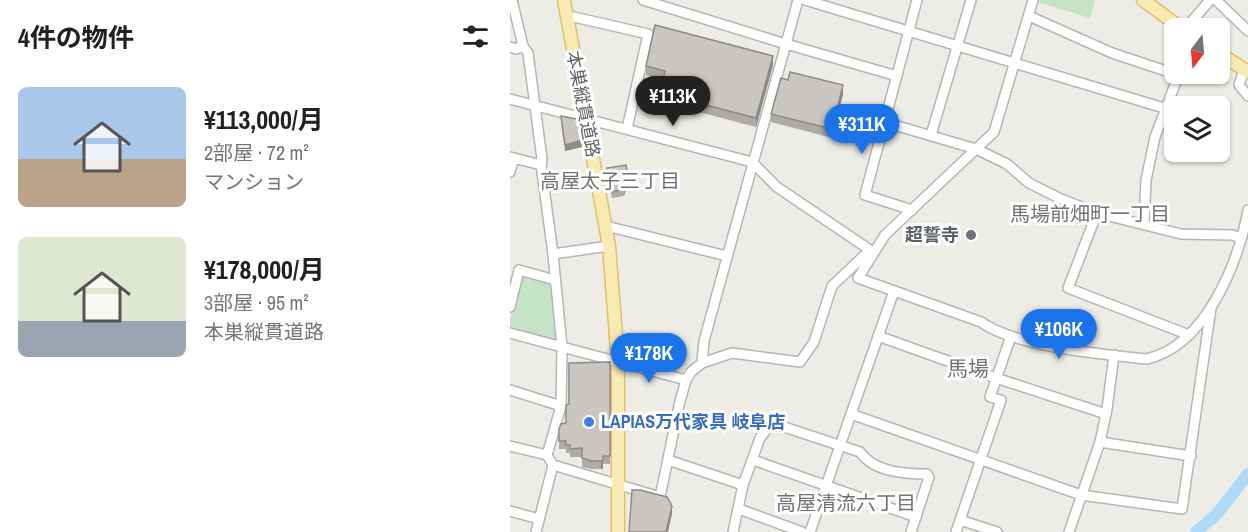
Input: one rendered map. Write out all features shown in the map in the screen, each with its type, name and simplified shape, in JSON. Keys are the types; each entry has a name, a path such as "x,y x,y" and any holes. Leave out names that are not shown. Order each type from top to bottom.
{"main road":[{"name":"本巣縦貫道路","path":"564,0 590,120"},
{"name":"本巣縦貫道路","path":"571,0 590,120 617,258 623,532"},
{"path":"1143,0 1167,18"},
{"path":"1230,61 1246,71"},
{"name":"本巣縦貫道路","path":"609,226 621,362"},
{"name":"本巣縦貫道路","path":"618,532 622,486"}],"street":[{"path":"643,0 673,4 786,44 897,75"},
{"path":"702,363 704,341 798,0"},
{"path":"805,0 1164,108 1146,180 1144,224"},
{"path":"912,210 865,195 917,0"},
{"path":"931,135 971,0"},
{"path":"510,446 547,455 553,465 660,497 686,380 691,372 702,363 723,355 739,353 801,362 814,342 832,286 994,132 1033,0"},
{"path":"1195,18 1210,0"},
{"path":"1216,0 1248,31"},
{"path":"511,2 523,46 528,53 536,105 562,347 561,406 547,455"},
{"path":"1029,16 1112,53 1164,70"},
{"path":"574,17 648,34 627,129"},
{"path":"510,47 516,49 523,46"},
{"path":"1246,71 1239,85 1248,96"},
{"path":"510,99 753,162 777,187 871,250"},
{"path":"885,122 976,149 1006,164 1029,183 1097,213 1181,234 1241,237"},
{"path":"510,172 512,157 541,165"},
{"path":"871,250 858,278 981,322 994,332 1146,359 1174,348 1189,335 1211,306 1228,277 1248,210"},
{"path":"1097,213 1068,288 1189,335"},
{"path":"609,226 727,256"},
{"path":"553,254 609,246"},
{"path":"510,307 519,270 555,280"},
{"path":"810,532 894,291"},
{"path":"851,414 1081,495 1182,510 1211,306"},
{"path":"510,333 686,380"},
{"path":"878,336 1106,414"},
{"path":"956,532 1001,400 990,397 1011,336"},
{"path":"1069,532 1100,442 1114,355"},
{"path":"510,390 561,406"},
{"path":"733,532 743,485 760,438 772,423 860,452 866,460 882,469 927,474 929,477 911,532"},
{"path":"1100,442 1191,456"},
{"path":"668,460 743,485"},
{"path":"753,460 916,517"},
{"path":"536,532 553,465"},
{"path":"739,509 802,532"},
{"path":"510,510 539,519"},
{"path":"960,520 997,532"}],"green space":[{"path":"1037,0 1095,0 1090,18 1037,2"},
{"path":"524,276 551,284 557,339 553,340 510,328 510,318 520,279"}],"building":[{"path":"655,25 773,56 756,118 660,93 665,71 646,66"},
{"path":"790,72 843,85 832,129 771,114 781,78 788,80"},
{"path":"561,116 576,119 582,140 565,145"},
{"path":"626,165 628,176 624,189 612,192 607,168"},
{"name":"LAPIAS万代家具 岐阜店","path":"610,362 610,456 603,456 601,461 592,461 582,458 582,448 570,449 566,441 559,441 559,429 561,424 566,423 566,405 569,404 569,363"},
{"path":"632,490 667,497 672,506 666,532 629,532"}],"waterway":[{"path":"1196,532 1217,514 1248,474"}],"place":[{"name":"超誓寺","path":"971,235"},
{"name":"LAPIAS万代家具 岐阜店","path":"589,422"}],"district":[{"name":"高屋太子三丁目","path":"610,181"},
{"name":"馬場前畑町一丁目","path":"1090,214"},
{"name":"馬場","path":"968,369"},
{"name":"高屋清流六丁目","path":"846,503"}]}
